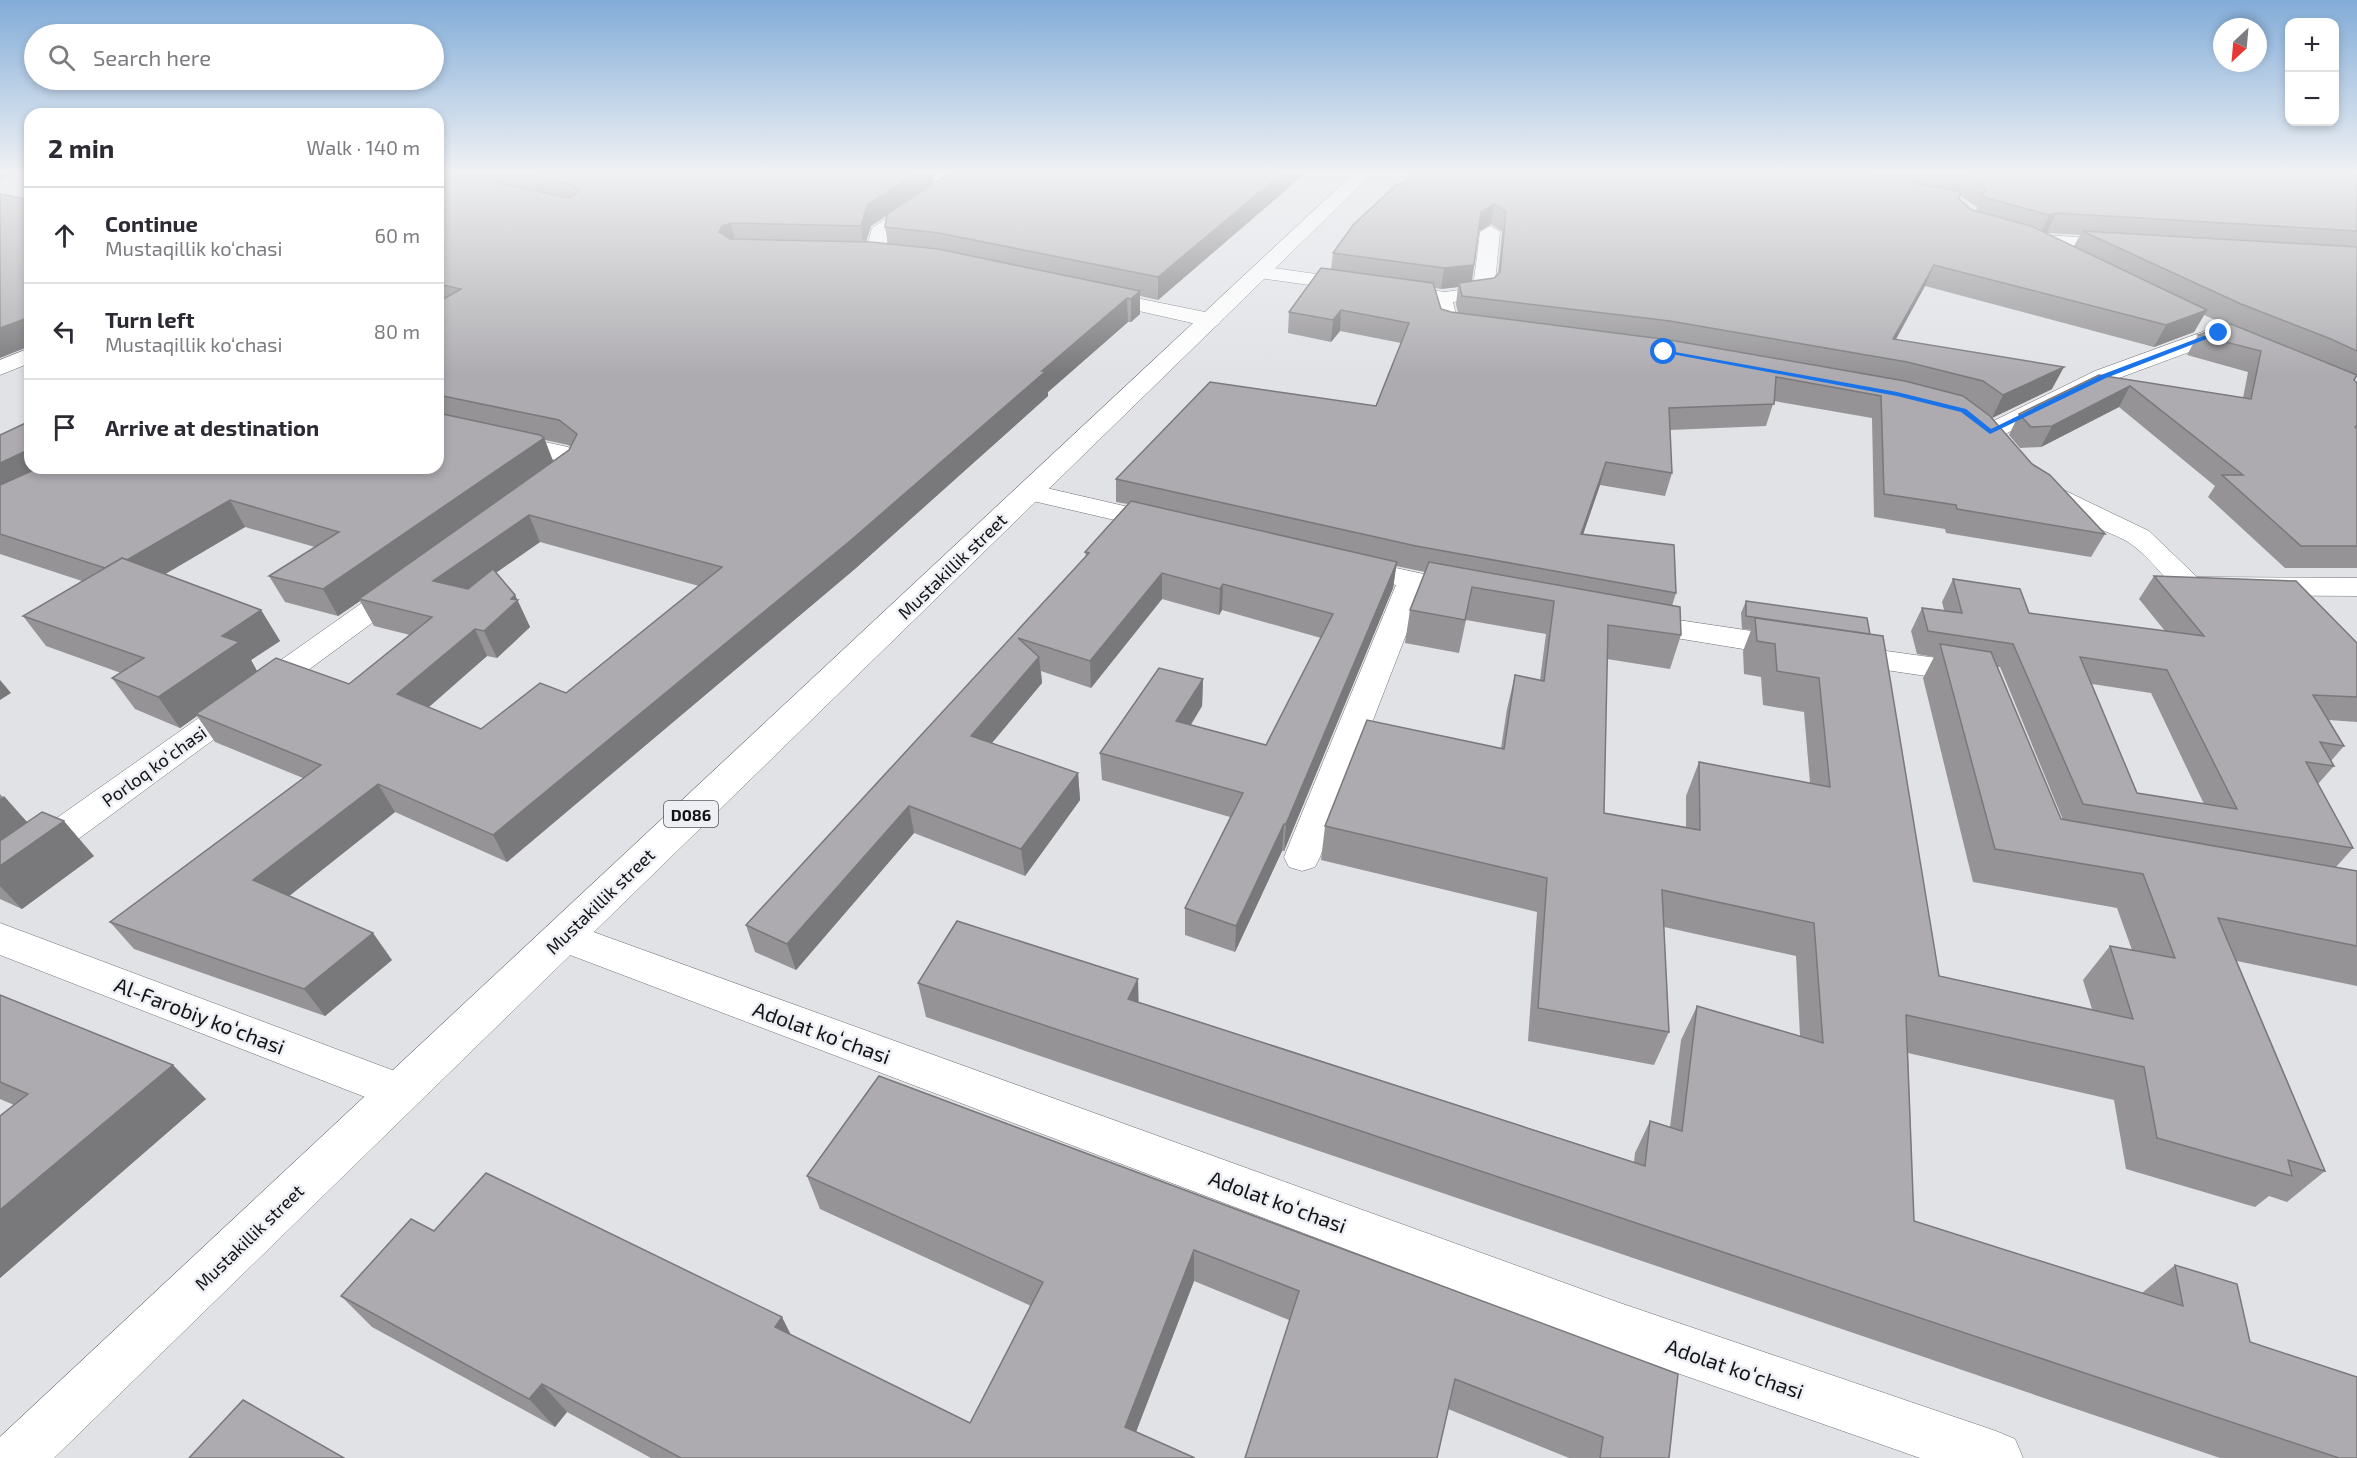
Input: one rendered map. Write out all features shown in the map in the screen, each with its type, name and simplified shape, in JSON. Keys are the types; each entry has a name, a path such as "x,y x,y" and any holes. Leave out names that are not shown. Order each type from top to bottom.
{"street":[{"path":"874,256 878,239"},
{"name":"Mustakillik street","path":"16,1458 1294,239"},
{"path":"1259,272 1441,297 1483,293 1489,239"},
{"path":"2024,239 2081,265"},
{"path":"2036,239 2147,247"},
{"path":"851,255 930,261"},
{"path":"1082,293 1210,320"},
{"path":"1441,297 1448,324 1494,330"},
{"path":"2193,318 2230,337 2103,376 1981,425 2031,480 2081,511 2139,537 2189,586 2357,587"},
{"path":"0,368 24,358"},
{"path":"444,427 559,452 571,460 568,469 520,503"},
{"path":"1029,492 1191,530"},
{"path":"1319,560 1494,597"},
{"name":"Porloq koʻchasi","path":"0,877 423,572"},
{"path":"1302,857 1412,581"},
{"path":"1611,618 1681,631 1987,675 1996,698"},
{"name":"Adolat koʻchasi","path":"563,936 1609,1324 1996,1458"},
{"name":"Al-Farobiy koʻchasi","path":"0,939 400,1092"}],"building":[{"path":"0,239 24,239 24,319 0,328"},
{"path":"444,239 732,239 871,242 938,249 1140,291 1131,299 1127,298 1042,371 1046,371 850,541 493,835 378,784 253,880 373,933 304,989 110,922 321,765 196,714 276,658 349,684 432,617 359,599 569,450 577,434 559,420 444,396 444,299 461,289 444,285","holes":["529,515 722,567 566,693 540,683 481,729 397,694 475,629 484,631 518,600 511,599 515,595 493,569 468,589 433,581"]},
{"path":"969,239 1203,239 1158,277"},
{"path":"1343,239 1477,239 1474,265 1444,268 1333,253"},
{"path":"1503,239 2058,239 2207,310 2166,325 1934,265 1893,339 2064,367 2003,395 1983,381 1907,362 1670,321 1462,296 1459,283 1494,278 1500,272"},
{"path":"2100,239 2220,239 2357,247 2357,351 2241,304"},
{"path":"1321,268 1433,283 1441,309 1451,312 1670,340 1905,381 1963,396 1990,416 2032,464 2050,475 2105,534 1957,509 1956,505 1884,494 1881,396 1776,377 1774,404 1669,408 1672,473 1606,462 1581,534 1674,545 1676,593 1416,546 1116,479 1210,382 1376,406 1409,323 1341,310 1333,320 1289,312"},
{"path":"2231,324 2357,375 2354,380 2357,383 2357,425 2355,427 2357,429 2357,546 2301,546 2222,475 2243,475 2130,386 2052,426 2031,427 2019,414 2099,375 2251,399 2261,351 2198,335"},
{"path":"444,414 540,435 544,438 323,589 269,576 339,532 230,500 127,560 122,558 105,568 0,534 0,485 25,474 444,474"},
{"path":"24,424 24,452 0,463 0,435"},
{"path":"1131,501 1397,562 1286,824 1236,926 1185,908 1243,793 1100,753 1159,668 1203,679 1176,721 1266,745 1333,614 1223,584 1220,589 1162,573 1090,661 1018,638 1039,657 971,736 1078,773 1021,849 909,806 787,944 746,925 1089,553 1085,552"},
{"path":"122,558 261,610 222,636 239,642 158,697 112,678 144,658 23,616"},
{"path":"1429,562 1680,607 1681,635 1608,625 1604,813 1700,830 1699,762 1830,787 1819,678 1777,671 1775,644 1757,641 1755,618 1883,636 1939,976 2133,1019 2110,946 2175,958 2143,874 1995,849 1940,644 1991,652 2061,819 2357,871 2357,946 2218,918 2325,1171 2288,1160 2292,1176 2157,1138 2144,1067 1906,1015 1914,1221 2183,1306 2175,1265 2237,1284 2250,1342 2357,1377 2357,1458 2339,1458 918,983 957,921 1138,979 1128,999 1645,1166 1650,1121 1682,1131 1697,1006 1823,1043 1814,923 1662,890 1669,1032 1538,1008 1547,878 1325,826 1367,720 1504,749 1515,675 1544,681 1554,601 1472,587 1465,620 1410,610"},
{"path":"2154,576 2296,581 2357,643 2357,697 2313,695 2344,746 2320,742 2334,766 2306,762 2353,848 2083,804 2013,644 1928,631 1922,608 1962,613 1953,579 2020,589 2029,613 2204,636","holes":["2080,657 2167,670 2237,809 2137,793"]},
{"path":"1746,601 1867,618 1870,634 1746,616"},
{"path":"42,812 64,821 0,866 0,841"},
{"path":"0,995 173,1065 0,1210 0,1116 28,1094 0,1082"},
{"path":"879,1076 1678,1374 1669,1458 1600,1458 1603,1437 1455,1379 1437,1458 1245,1458 1299,1291 1194,1250 1125,1427 1195,1458 681,1458 542,1384 529,1399 341,1296 411,1219 434,1231 486,1173 782,1317 775,1327 970,1423 1043,1282 807,1176"},
{"path":"243,1400 344,1458 189,1458"}],"route":[{"path":"1664,352 1897,394 1963,411 1990,432 2103,376 2219,333"}]}
